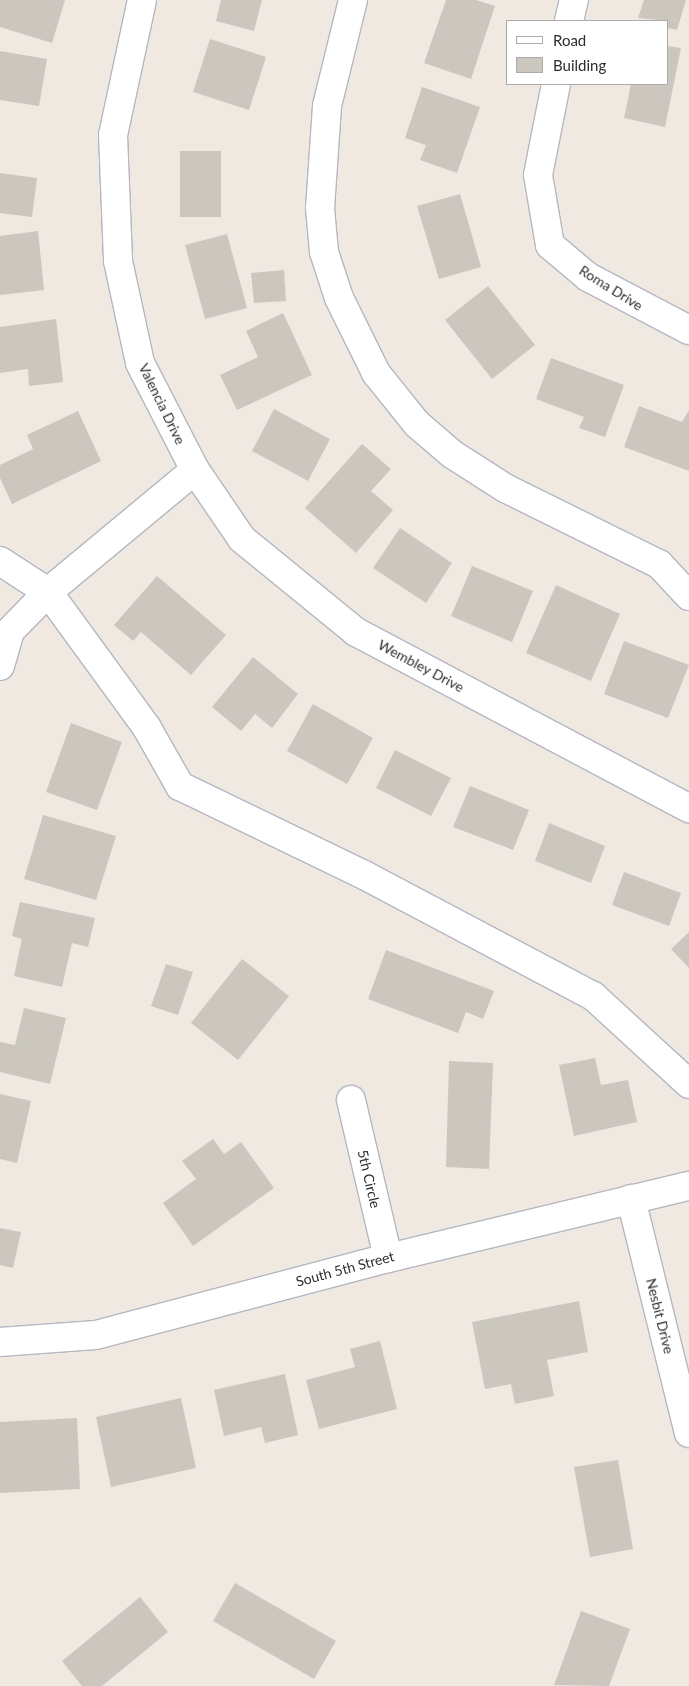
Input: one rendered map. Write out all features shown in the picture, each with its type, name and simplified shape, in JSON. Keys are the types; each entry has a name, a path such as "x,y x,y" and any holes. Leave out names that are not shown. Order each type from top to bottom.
{"street":[{"name":"Valencia Drive","path":"142,0 113,134 118,260 140,363 195,470"},
{"path":"353,0 327,106 320,208 324,252 339,298 376,373 417,424 452,454 505,488 659,564 689,596"},
{"path":"569,20 574,0"},
{"name":"Roma Drive","path":"556,85 538,175 550,245 588,277 689,330"},
{"path":"0,666 10,631 48,592 195,470"},
{"name":"Wembley Drive","path":"195,470 242,540 356,632 689,808"},
{"path":"0,561 48,592 147,728 180,786 364,875 593,996 689,1084"},
{"name":"5th Circle","path":"351,1100 388,1258"},
{"name":"South 5th Street","path":"0,1342 96,1335 388,1258 631,1198 689,1186"},
{"name":"Nesbit Drive","path":"631,1198 689,1433"}],"building":[{"path":"0,0 65,0 52,43 0,27"},
{"path":"221,0 262,0 254,31 216,21"},
{"path":"446,0 476,0 495,6 471,79 424,63"},
{"path":"644,0 686,0 677,30 669,28 669,20 638,18"},
{"path":"210,39 266,57 249,110 193,92"},
{"path":"669,46 681,48 665,127 624,118 631,85 669,85"},
{"path":"0,51 47,59 39,106 0,100"},
{"path":"422,87 480,107 457,173 420,160 426,145 405,138"},
{"path":"180,151 221,151 221,217 180,217"},
{"path":"0,173 37,178 32,217 0,213"},
{"path":"460,194 481,267 439,279 417,206"},
{"path":"38,231 44,290 0,295 0,236"},
{"path":"227,234 247,308 205,319 185,245"},
{"path":"284,270 286,301 254,303 251,273"},
{"path":"488,286 535,345 492,379 445,320"},
{"path":"283,313 312,375 237,410 220,375 258,357 246,331"},
{"path":"56,319 63,382 29,386 28,369 0,373 0,327"},
{"path":"551,358 624,385 605,437 579,428 584,417 536,399"},
{"path":"639,406 682,422 689,410 689,471 624,447"},
{"path":"274,409 330,439 308,481 252,451"},
{"path":"78,411 101,461 12,504 0,478 0,465 33,449 27,435"},
{"path":"362,444 391,469 371,491 393,510 356,553 305,508"},
{"path":"400,528 452,563 426,603 373,568"},
{"path":"472,566 533,591 512,642 451,616"},
{"path":"157,576 226,635 191,675 141,632 133,641 114,625"},
{"path":"556,585 620,614 591,681 526,653"},
{"path":"624,641 689,665 668,718 604,694"},
{"path":"253,657 298,694 272,728 255,714 241,731 212,707"},
{"path":"313,704 373,738 347,784 287,751"},
{"path":"71,723 122,742 97,810 46,792"},
{"path":"395,750 451,778 431,816 376,788"},
{"path":"470,786 529,810 513,850 453,827"},
{"path":"43,815 116,836 96,900 24,879"},
{"path":"549,823 605,846 591,883 535,861"},
{"path":"624,872 681,893 669,926 612,905"},
{"path":"20,902 95,918 88,947 72,943 62,987 14,976 22,939 12,936"},
{"path":"689,932 689,968 671,949"},
{"path":"386,950 494,991 483,1019 466,1012 458,1033 368,999"},
{"path":"242,959 289,996 238,1060 191,1023"},
{"path":"166,964 193,972 178,1015 151,1006"},
{"path":"24,1008 66,1018 50,1084 0,1072 0,1042 15,1045"},
{"path":"595,1058 601,1085 628,1080 637,1122 574,1136 559,1065"},
{"path":"449,1061 493,1063 489,1169 446,1167"},
{"path":"0,1094 31,1101 17,1163 0,1159"},
{"path":"213,1139 224,1154 241,1142 274,1188 193,1246 163,1203 196,1179 182,1161"},
{"path":"0,1228 21,1232 13,1268 0,1265"},
{"path":"579,1301 588,1352 547,1360 554,1396 515,1404 511,1384 485,1389 472,1322"},
{"path":"380,1341 397,1409 319,1429 306,1380 355,1367 350,1349"},
{"path":"285,1374 298,1435 265,1443 261,1427 224,1436 214,1390"},
{"path":"181,1398 196,1468 111,1487 96,1417"},
{"path":"77,1418 80,1489 0,1493 0,1422"},
{"path":"618,1460 633,1549 590,1557 574,1467"},
{"path":"235,1583 336,1641 314,1679 213,1621"},
{"path":"140,1597 168,1632 102,1686 82,1686 62,1661"},
{"path":"581,1611 630,1629 609,1686 554,1685"}]}
